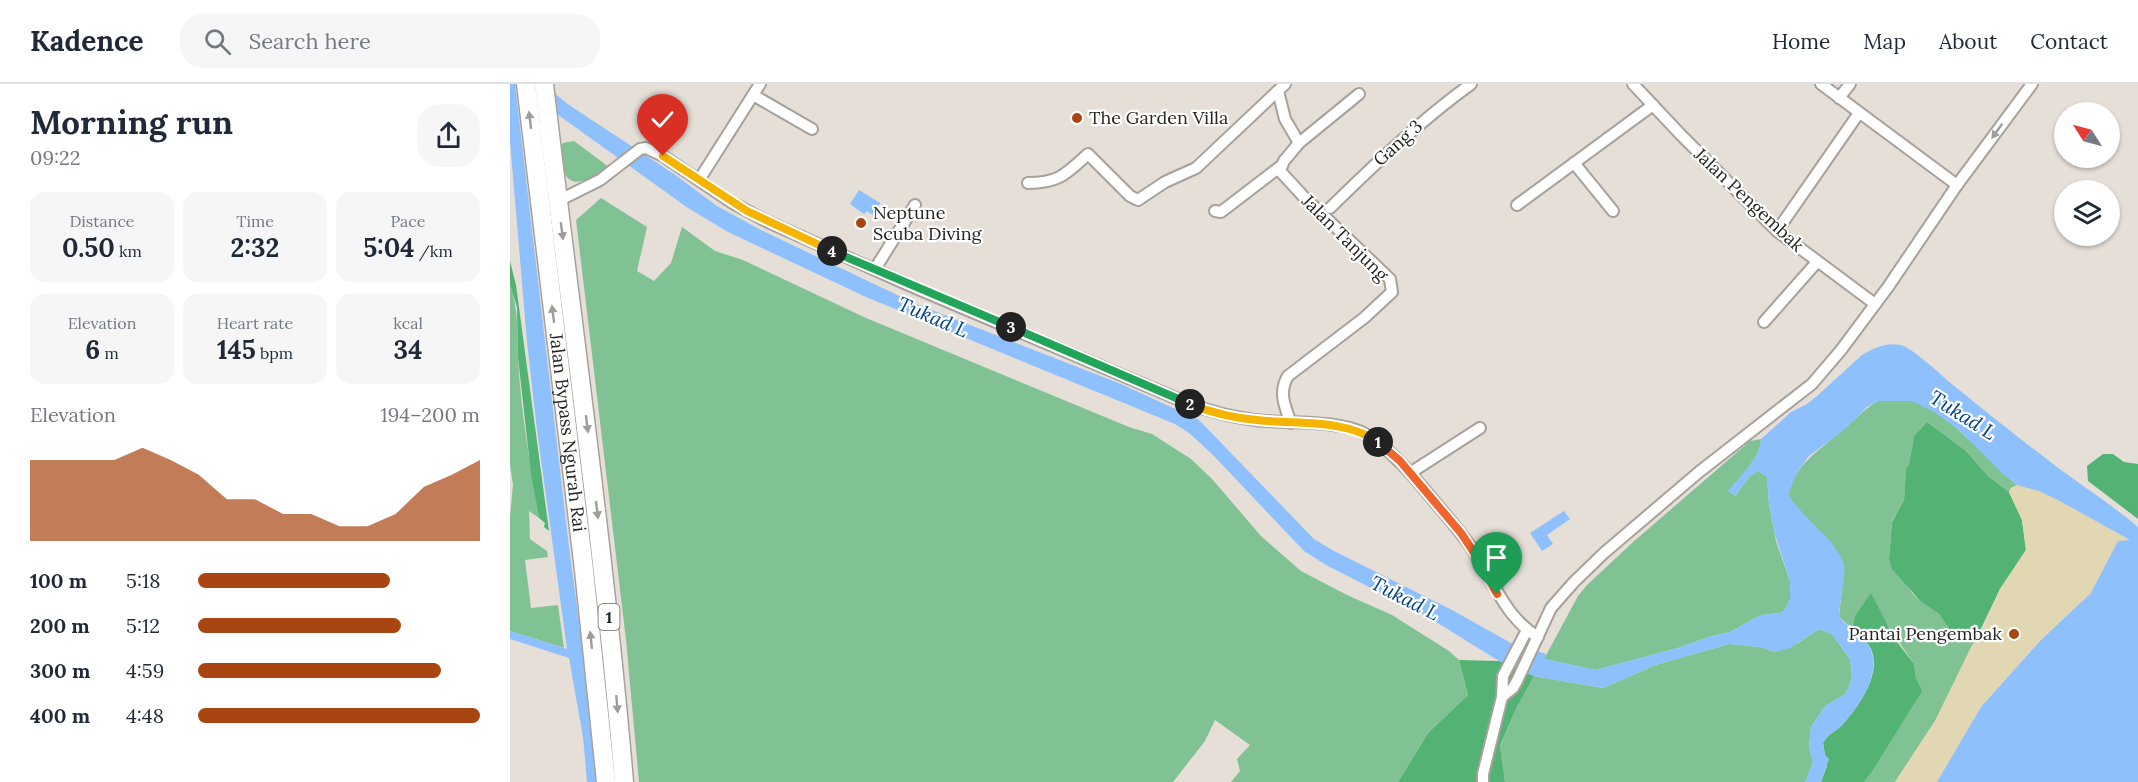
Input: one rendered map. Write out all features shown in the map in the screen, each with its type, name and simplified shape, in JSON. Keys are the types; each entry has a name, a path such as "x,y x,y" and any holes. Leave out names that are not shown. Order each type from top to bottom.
{"highway":[{"name":"Jalan Bypass Ngurah Rai","path":"526,84 543,154 558,201 612,642 624,782"},
{"name":"Jalan Bypass Ngurah Rai","path":"544,84 543,154 570,455 606,782"},
{"path":"570,455 590,452"}],"street":[{"path":"699,180 760,84"},
{"name":"Gang 3","path":"1330,208 1401,140 1444,103 1471,84"},
{"name":"Jalan Pengembak","path":"1633,84 1777,231 1875,304"},
{"path":"1821,84 1957,185"},
{"path":"1839,98 1850,84"},
{"path":"1502,697 1513,688 1551,608 1574,582 1604,553 1699,472 1812,384 1875,304 1957,185 2032,84"},
{"path":"1281,88 1285,119 1299,143"},
{"path":"1028,183 1047,183 1055,180 1088,154 1134,199 1138,200 1165,182 1196,168 1281,88"},
{"path":"1215,211 1221,212 1281,166 1299,143 1359,94"},
{"path":"753,95 812,129"},
{"path":"1517,205 1653,105"},
{"path":"1777,231 1859,113"},
{"path":"558,201 587,188 640,149 646,148 663,156 731,202 766,221 1202,409 1237,418 1330,425 1364,433 1386,447 1461,533 1508,610 1537,641"},
{"path":"1574,163 1612,211"},
{"name":"Jalan Tanjung","path":"1281,166 1280,171 1284,177 1390,279 1392,284 1392,292 1378,306 1288,376 1282,391 1291,423"},
{"path":"875,269 915,205"},
{"path":"1764,322 1816,262"},
{"path":"1410,473 1480,428"},
{"path":"1483,782 1502,697 1501,687 1507,669 1527,630"}],"green space":[{"path":"574,141 609,167 587,179 574,181 568,179 564,172 561,150 563,143"},
{"path":"601,198 647,227 637,271 654,281 671,263 682,227 715,251 743,260 866,318 1129,427 1152,434 1191,459 1212,479 1261,536 1301,571 1392,615 1449,651 1459,660 1468,695 1428,733 1398,782 1231,782 1240,771 1237,759 1250,745 1215,720 1205,741 1173,782 639,782 626,640 576,220"},
{"path":"510,261 516,285 549,531 539,518 531,474 518,358 517,307 510,285"},
{"path":"510,285 516,312 519,378 539,518 529,511 530,539 547,551 548,557 525,560 531,608 558,605 564,648 510,631 510,517 513,485 510,464"},
{"path":"1907,400 1928,407 1955,426 2017,485 2009,492 1988,476 1965,450 1927,422 1914,436 1906,469 1904,500 1892,521 1889,559 1912,593 1939,614 1954,636 1975,641 1935,721 1895,782 1864,782 1871,773 1916,678 1914,664 1886,623 1855,616 1852,628 1839,617 1843,578 1836,550 1794,504 1788,494 1796,475 1808,460 1862,412 1878,401"},
{"path":"1927,422 1965,450 1988,476 2009,492 2022,520 2026,550 2000,589 1975,641 1954,636 1939,614 1921,602 1892,569 1889,559 1892,522 1904,500 1906,469 1914,436"},
{"path":"1761,439 1754,460 1729,491 1735,496 1750,476 1758,471 1767,477 1776,541 1790,581 1790,599 1785,610 1780,613 1761,615 1730,632 1596,670 1544,659 1578,596 1587,585 1750,441"},
{"path":"2103,454 2113,454 2124,462 2138,464 2138,519 2088,481 2087,466"},
{"path":"1871,593 1894,638 1914,664 1916,678 1922,691 1864,782 1821,782 1827,766 1823,743 1856,708 1867,689 1874,669 1871,649 1852,628 1855,616"},
{"path":"1819,629 1832,634 1850,659 1852,677 1845,694 1825,706 1811,727 1809,746 1813,763 1805,782 1505,782 1500,747 1516,709 1534,676 1603,688 1655,665 1729,644 1761,647 1774,652 1798,643"},
{"path":"1459,660 1499,661 1534,676 1500,746 1505,782 1398,782 1428,733 1468,695"}],"sand":[{"name":"Pantai Pengembak","path":"2017,485 2044,492 2059,499 2132,541 2104,571 2091,593 2040,641 1981,707 1937,782 1895,782 1935,721 1971,647 1984,626 2000,589 2026,550 2022,520 2009,492"}],"water":[{"path":"510,84 515,84 569,547 588,689 597,782 587,782 583,737 569,658 510,639 510,631 567,649 527,342 510,141"},
{"name":"Tukad L","path":"515,84 543,84 569,105 674,174 717,206 761,230 914,303 1121,384 1199,420 1314,539 1511,643 1546,654 1545,659 1596,670 1730,632 1761,615 1780,613 1785,610 1790,599 1790,581 1775,535 1767,477 1758,471 1750,476 1735,496 1728,491 1754,460 1761,439 1791,412 1817,396 1866,352 1885,345 1901,345 1925,361 2029,446 2138,527 2138,782 1937,782 1981,707 2040,641 2091,593 2118,541 2130,540 2058,500 2039,491 2017,485 1959,430 1934,412 1912,401 1878,401 1867,407 1839,434 1809,456 1798,471 1788,494 1840,555 1844,569 1839,617 1867,643 1872,653 1873,664 1868,686 1857,707 1823,743 1825,755 1829,759 1821,782 1805,782 1813,763 1809,746 1811,727 1825,706 1845,694 1852,677 1850,659 1832,634 1819,629 1790,648 1774,652 1761,647 1729,644 1655,665 1603,688 1534,676 1499,661 1428,617 1326,565 1304,551 1212,454 1189,433 1175,424 866,297 728,232 688,208"},
{"path":"859,190 880,203 873,215 867,211 864,214 850,204"},
{"path":"1564,511 1570,519 1547,535 1553,544 1542,551 1530,533"}],"place":[{"name":"The Garden Villa","path":"1077,118"},
{"name":"Neptune Scuba Diving","path":"861,223"},
{"name":"Pantai Pengembak","path":"2014,634"}],"route":[{"path":"663,156 731,202 766,221 911,286 1185,402 1218,414 1256,420 1330,425 1364,433 1386,447 1400,461 1461,533 1497,594"}]}
